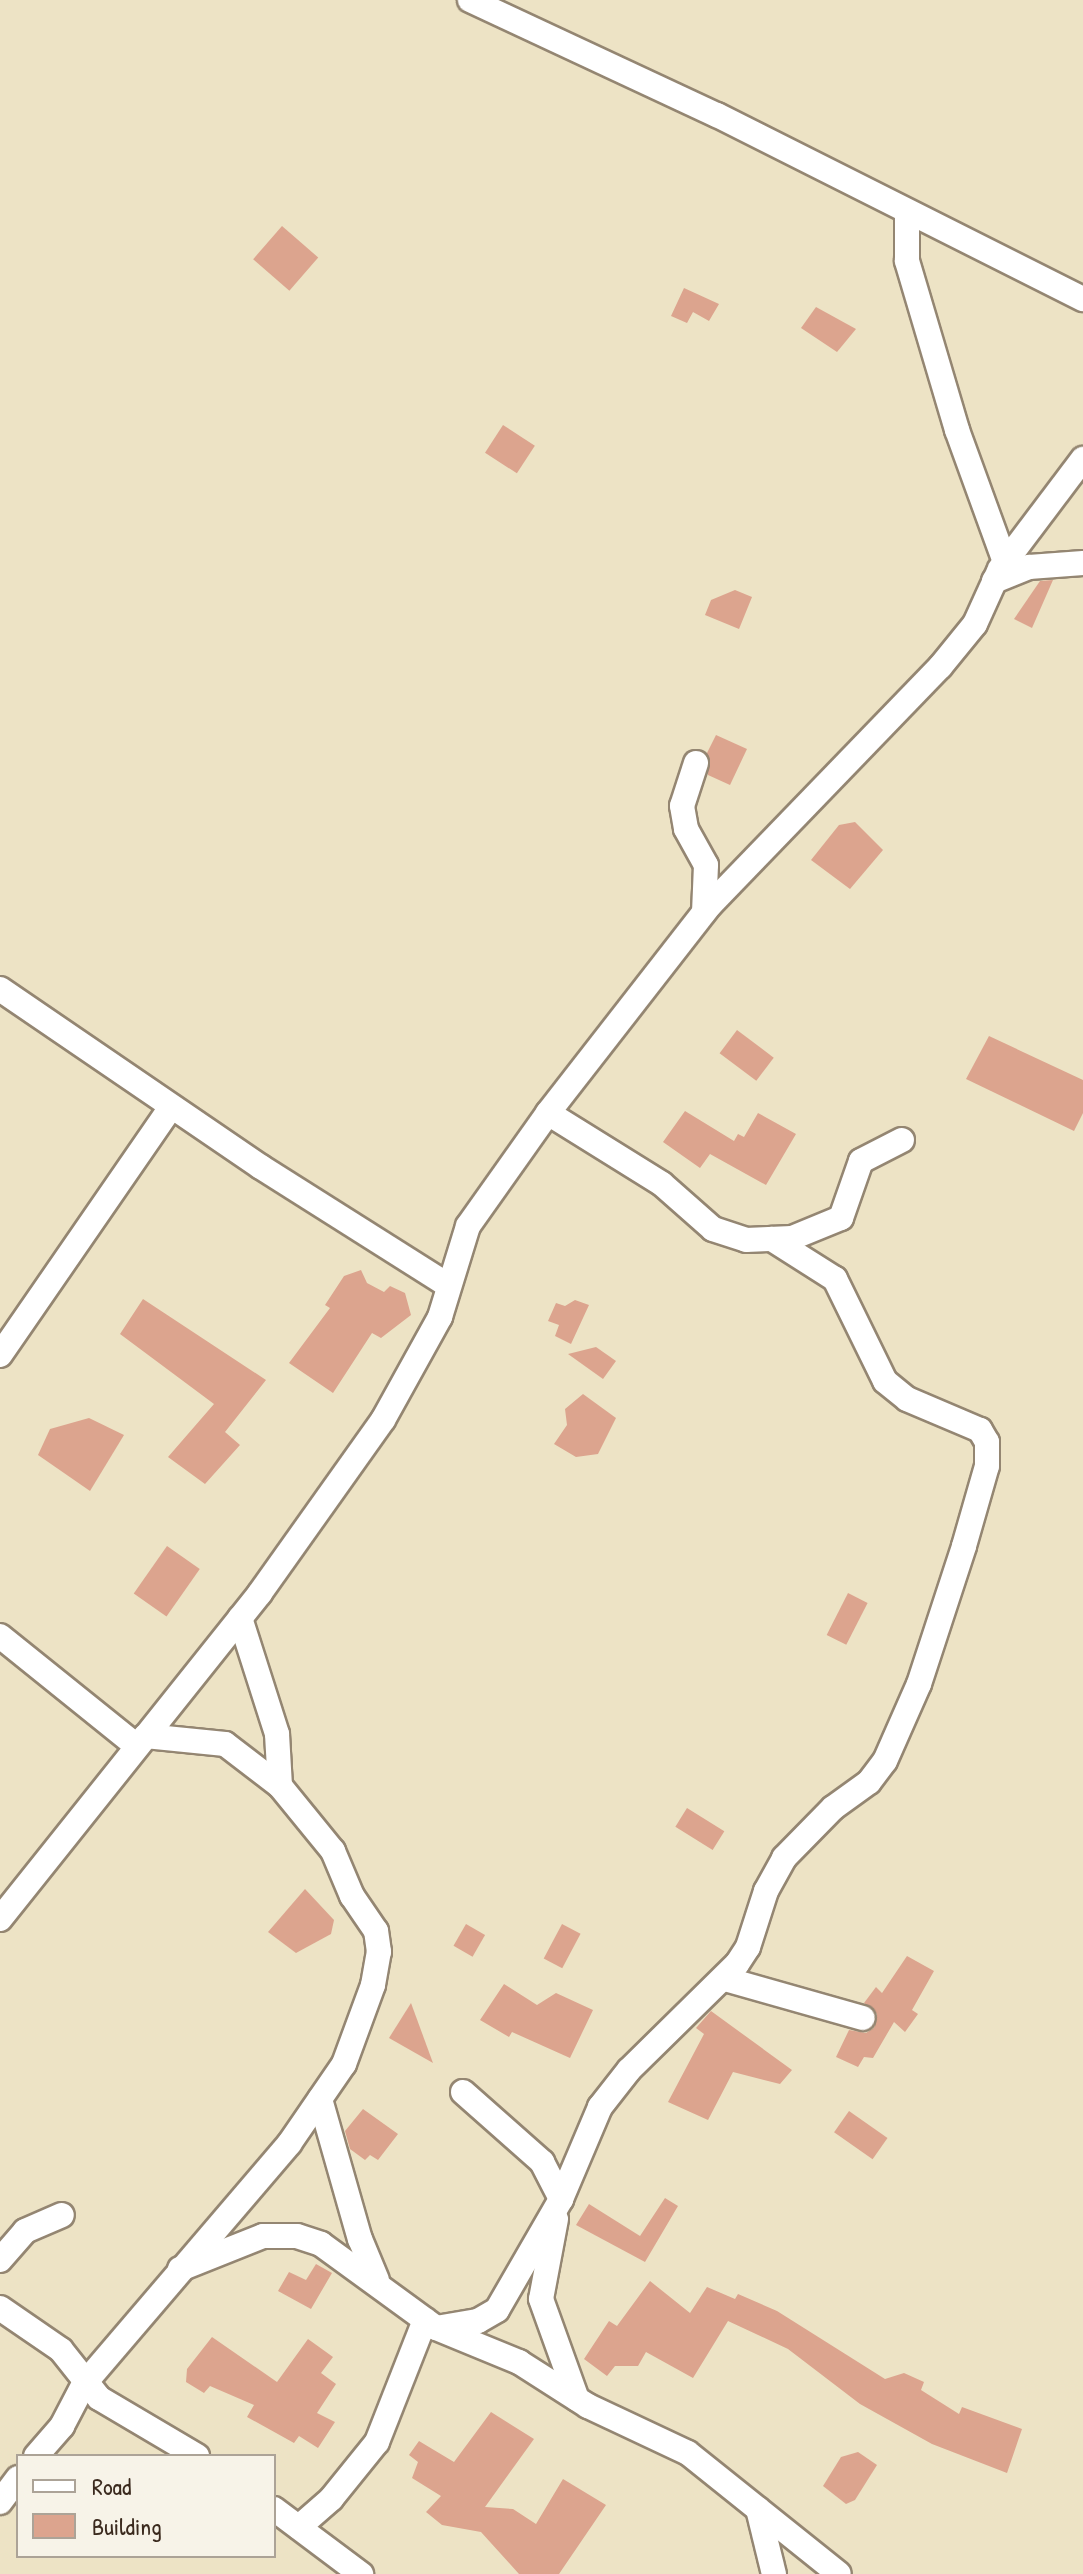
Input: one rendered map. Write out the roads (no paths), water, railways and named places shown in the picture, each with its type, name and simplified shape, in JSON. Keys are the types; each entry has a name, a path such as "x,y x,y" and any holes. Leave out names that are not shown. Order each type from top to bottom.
{"street":[{"path":"470,0 717,115 907,215 1083,299"},
{"path":"907,215 907,261 1000,572"},
{"path":"0,1919 240,1618 383,1420 440,1317 468,1226 548,1113 704,912 785,822 940,667 975,624 1000,572 1083,459"},
{"path":"1000,572 1083,563"},
{"path":"696,763 682,806 686,829 706,865 704,912"},
{"path":"0,989 171,1107 449,1286"},
{"path":"0,1355 171,1107"},
{"path":"548,1113 662,1184 713,1229 746,1240 772,1239 825,1228 841,1218 861,1161 902,1140"},
{"path":"431,2324 478,2321 497,2310 559,2202 600,2107 629,2070 725,1979 748,1947 766,1891 784,1858 833,1808 869,1782 885,1761 927,1659 988,1451 980,1430 907,1399 885,1381 835,1279 772,1239"},
{"path":"240,1618 277,1734 280,1786"},
{"path":"0,1636 141,1741 225,1744 280,1786 333,1851 352,1896 376,1931 379,1952 373,1985 344,2064 289,2144 84,2384 62,2426 38,2454"},
{"path":"725,1979 863,2018"},
{"path":"463,2092 542,2162 559,2202 541,2299 577,2399"},
{"path":"320,2099 360,2239 381,2288"},
{"path":"0,2260 25,2231 62,2215"},
{"path":"180,2269 263,2236 297,2236 352,2263 431,2324 519,2362 577,2399 688,2453 839,2574"},
{"path":"0,2308 61,2350 84,2384 116,2410 193,2454"},
{"path":"299,2527 331,2499 377,2442 431,2324"},
{"path":"0,2502 16,2481"},
{"path":"758,2509 774,2574"},
{"path":"276,2510 361,2574"}]}
